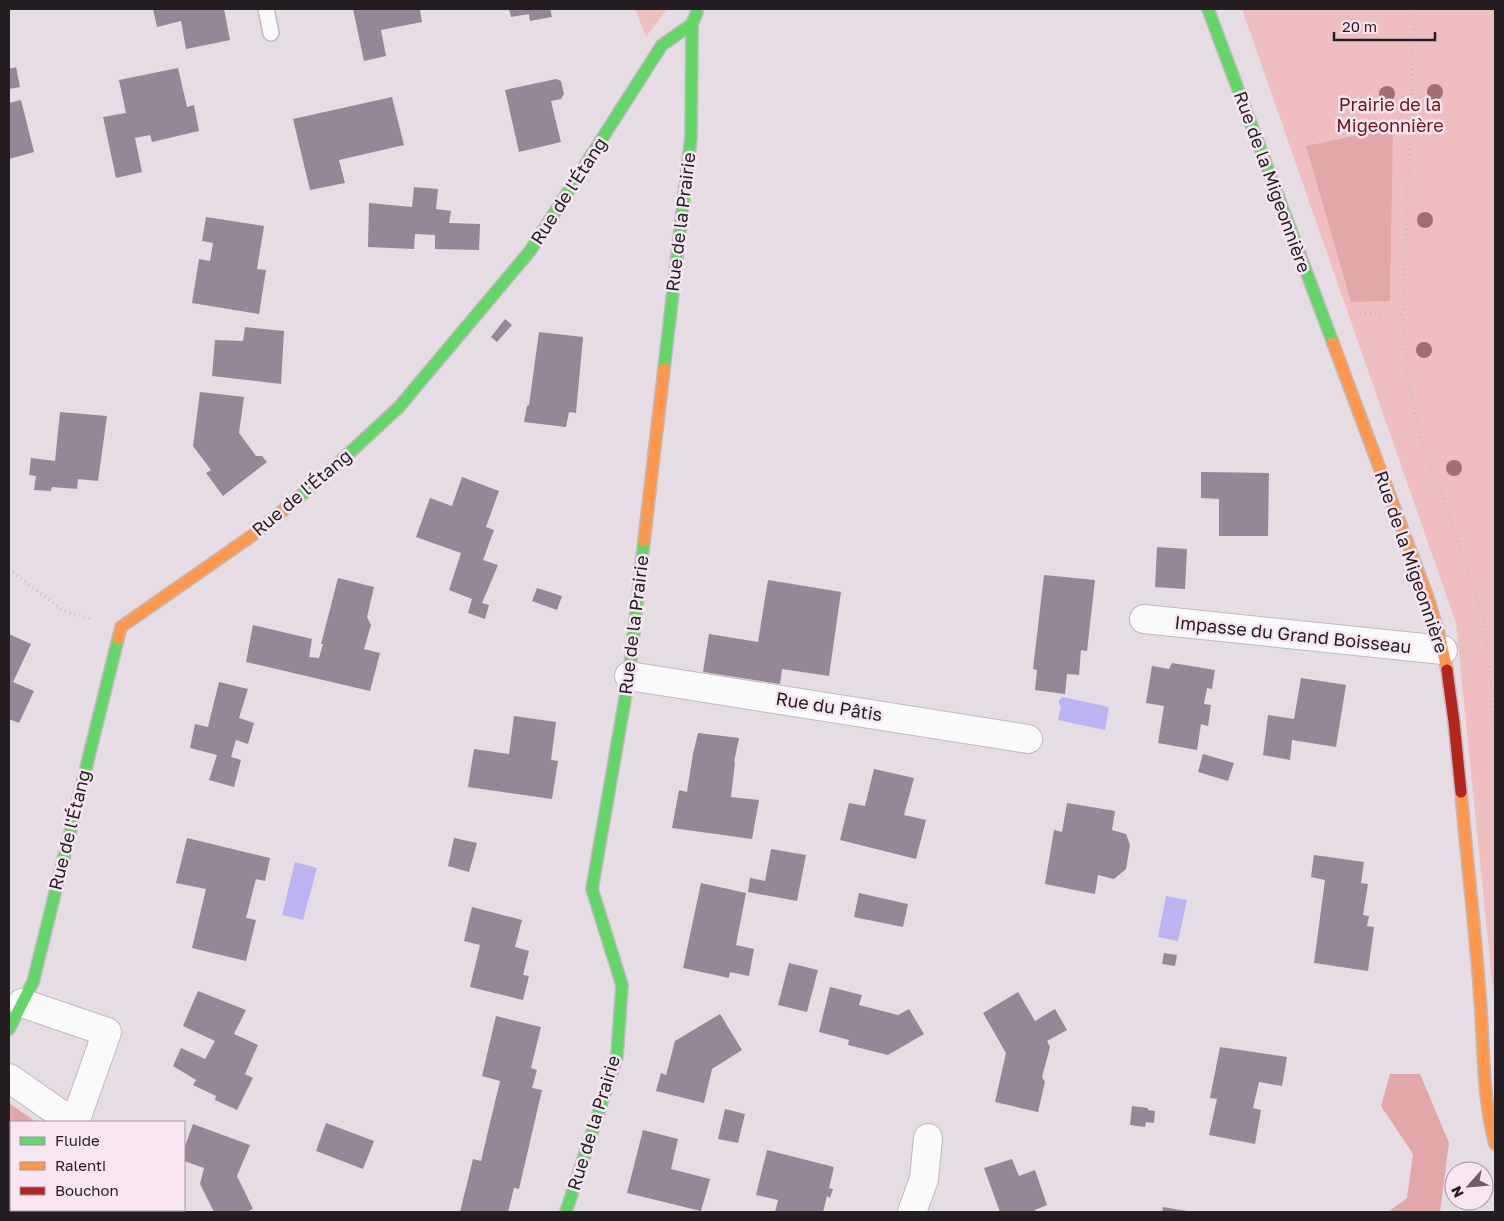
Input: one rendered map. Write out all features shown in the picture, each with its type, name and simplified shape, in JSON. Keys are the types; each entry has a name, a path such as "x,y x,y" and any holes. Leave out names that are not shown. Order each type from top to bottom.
{"street":[{"path":"692,24 699,9"},
{"name":"Rue de la Migeonnière","path":"1208,9 1409,546 1443,650 1450,690 1459,770 1481,1004 1484,1080 1495,1144"},
{"name":"Rue de l'Étang","path":"9,1029 33,982 121,627 253,535 332,470 399,407 530,251 662,45 692,24"},
{"name":"Rue de la Prairie","path":"566,1212 617,1056 622,985 592,889 629,676 691,138 692,24"},
{"name":"Impasse du Grand Boisseau","path":"1144,619 1443,650"},
{"name":"Rue du Pâtis","path":"629,676 1028,739"},
{"path":"22,1003 107,1032 73,1121"},
{"path":"9,1078 72,1121"},
{"path":"912,1212 924,1179 928,1138"}],"lane":[{"path":"266,9 271,33"}],"path":[{"path":"1414,9 1403,313 1408,384 1419,432 1473,584 1485,625 1495,732"},
{"path":"1324,320 1343,312 1392,315 1403,313"},
{"path":"9,568 64,611 121,627"}],"green space":[{"path":"635,9 667,9 646,37"},
{"name":"Prairie de la Migeonnière","path":"1242,9 1495,9 1495,1010 1456,623"},
{"path":"9,1121 10,1211 147,1212 9,1212"}],"shaded area":[{"path":"1393,128 1390,301 1351,302 1306,146"},
{"path":"1063,697 1109,707 1105,730 1058,720 1061,707 1059,700"},
{"path":"295,862 317,868 303,920 282,915"},
{"path":"1166,896 1187,900 1178,941 1158,937"},
{"path":"1390,1074 1420,1074 1449,1143 1447,1161 1444,1161 1444,1181 1440,1212 1388,1212 1407,1198 1413,1154 1381,1106"},
{"path":"9,1103 35,1121 10,1121 9,1137"}],"building":[{"path":"153,9 224,9 230,40 186,49 181,21 157,27"},
{"path":"353,9 418,9 420,10 422,22 381,30 386,56 364,61"},
{"path":"509,9 550,9 552,17 530,21 529,14 511,17"},
{"path":"16,67 20,87 9,89 9,69"},
{"path":"178,68 187,107 194,105 199,131 152,142 150,135 135,138 142,172 116,178 103,117 126,113 119,80"},
{"path":"556,79 561,81 564,94 561,99 551,101 561,142 519,152 505,90"},
{"path":"392,97 404,145 339,160 345,183 310,190 293,119"},
{"path":"21,100 34,152 9,159 9,103"},
{"path":"414,187 438,189 436,209 451,211 449,223 480,224 479,250 435,249 435,235 415,234 414,249 368,247 369,203 412,207"},
{"path":"206,217 264,226 257,269 266,270 259,314 192,303 199,259 210,261 213,243 202,241"},
{"path":"505,319 512,325 497,342 491,337"},
{"path":"245,327 284,331 281,384 212,376 215,340 243,341"},
{"path":"539,332 583,337 576,413 569,412 566,427 524,422 527,406 529,405"},
{"path":"200,392 244,397 239,433 256,456 262,456 267,462 223,496 206,473 211,470 193,446"},
{"path":"60,412 107,416 98,481 78,479 77,489 52,487 51,491 34,490 36,476 29,475 31,458 55,461"},
{"path":"1201,472 1269,473 1268,536 1219,536 1219,499 1201,498"},
{"path":"462,477 499,491 486,527 494,530 483,560 498,565 482,603 489,605 485,619 468,613 472,599 449,590 461,553 416,537 430,498 452,506"},
{"path":"1157,547 1187,549 1185,589 1155,587"},
{"path":"1044,575 1095,580 1087,651 1081,650 1079,675 1067,674 1065,694 1035,690 1037,670 1033,669"},
{"path":"338,578 374,587 367,617 371,625 364,649 380,653 370,691 246,662 253,625 312,639 309,657 319,658"},
{"path":"768,580 841,592 829,676 782,669 780,684 703,672 709,634 758,642"},
{"path":"537,588 562,596 557,610 532,601"},
{"path":"9,634 31,644 13,682 34,691 19,723 9,719"},
{"path":"1172,663 1215,670 1212,689 1207,688 1204,704 1211,705 1208,726 1201,724 1197,750 1158,743 1164,706 1146,703 1152,666 1169,669"},
{"path":"1301,678 1346,685 1336,747 1292,740 1290,760 1263,755 1268,715 1294,719"},
{"path":"219,682 248,689 239,718 254,723 248,744 236,740 231,757 241,760 234,787 209,780 217,755 190,748 195,724 208,727"},
{"path":"514,716 556,722 551,760 558,761 552,799 468,787 474,749 509,754"},
{"path":"698,733 739,738 734,762 731,797 759,800 752,839 672,828 679,790 687,792"},
{"path":"1203,754 1234,763 1228,781 1198,772"},
{"path":"874,769 914,778 904,815 926,820 916,859 840,840 849,803 865,806"},
{"path":"1067,803 1115,811 1112,830 1126,834 1130,845 1126,869 1114,879 1098,875 1095,894 1045,884 1054,830 1062,832"},
{"path":"187,838 270,858 265,881 256,879 246,918 256,920 246,961 192,948 206,889 176,883"},
{"path":"454,838 477,843 469,872 448,866"},
{"path":"771,849 806,855 797,901 748,892 750,878 765,881"},
{"path":"1314,855 1364,862 1361,883 1368,884 1363,915 1369,916 1367,926 1374,927 1368,971 1314,963 1325,880 1311,877"},
{"path":"701,883 746,893 736,945 754,949 749,976 730,972 729,978 683,968"},
{"path":"859,893 908,904 903,927 854,917"},
{"path":"472,907 522,920 515,947 529,951 523,975 529,976 523,1000 470,987 480,945 464,941"},
{"path":"1164,953 1177,955 1175,966 1162,964"},
{"path":"789,963 818,970 807,1012 778,1005"},
{"path":"830,987 862,995 859,1005 898,1015 909,1009 924,1034 888,1055 848,1045 849,1040 819,1032"},
{"path":"198,991 246,1010 234,1034 258,1045 245,1074 253,1078 237,1110 215,1100 216,1096 193,1085 196,1080 173,1066 181,1048 205,1059 215,1041 183,1026"},
{"path":"1018,992 1035,1021 1055,1009 1067,1030 1047,1041 1050,1047 1042,1077 1045,1082 1038,1112 995,1102 1006,1053 983,1013"},
{"path":"720,1014 742,1050 712,1069 704,1103 656,1091 661,1073 666,1075 675,1041"},
{"path":"496,1016 541,1027 531,1068 537,1070 532,1088 542,1090 519,1189 514,1188 508,1212 460,1212 473,1159 481,1161 500,1081 482,1076"},
{"path":"1220,1047 1287,1057 1282,1086 1259,1082 1253,1108 1261,1110 1255,1144 1209,1135 1217,1099 1210,1098"},
{"path":"1132,1106 1155,1111 1154,1123 1146,1122 1145,1127 1130,1125"},
{"path":"725,1109 745,1114 738,1143 718,1139"},
{"path":"326,1123 374,1141 363,1169 316,1151"},
{"path":"193,1124 250,1145 237,1176 253,1209 246,1212 214,1212 200,1184 204,1168 185,1161 185,1146"},
{"path":"643,1130 678,1139 671,1169 710,1179 701,1211 627,1193"},
{"path":"767,1150 834,1167 829,1188 833,1189 830,1198 827,1196 823,1212 775,1212 778,1200 756,1195"},
{"path":"1012,1159 1019,1176 1035,1170 1047,1205 1035,1210 1035,1212 1000,1212 984,1168"},
{"path":"1163,1207 1187,1211 1187,1212 1162,1212"}],"traffic: fast":[{"path":"1208,9 1333,343"},
{"path":"664,369 691,137 692,24 697,12"},
{"path":"292,503 399,407 530,251 662,45 692,24"},
{"path":"566,1212 617,1056 622,985 592,889 629,676 644,541"},
{"path":"9,1029 33,982 118,639"}],"traffic: slow":[{"path":"1333,343 1428,598 1447,670"},
{"path":"644,541 664,369"},
{"path":"118,639 121,627 253,535 292,503"},
{"path":"1461,792 1478,971 1484,1071 1495,1144"}],"traffic: jam":[{"path":"1447,670 1461,792"}]}
